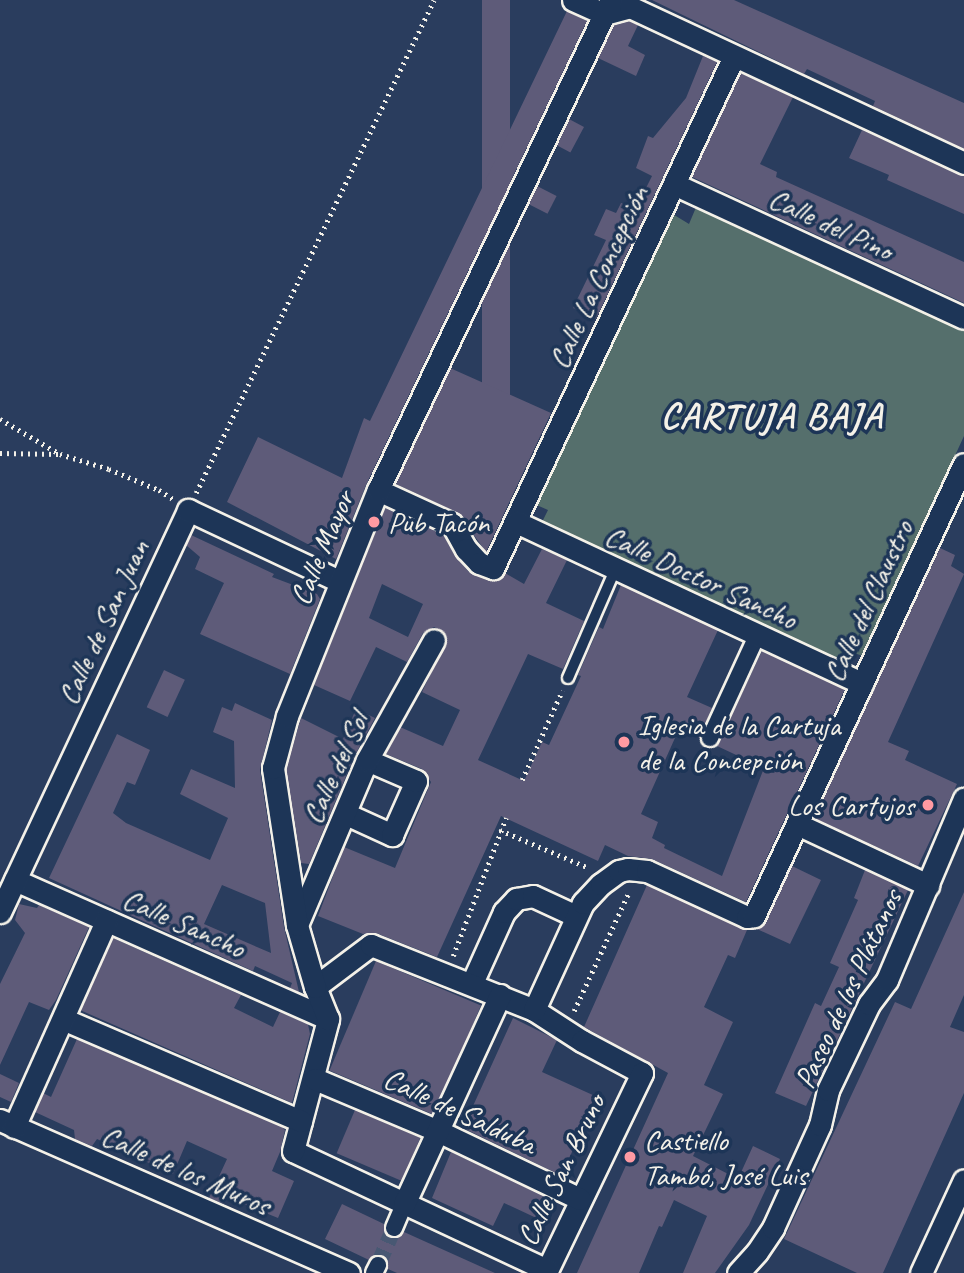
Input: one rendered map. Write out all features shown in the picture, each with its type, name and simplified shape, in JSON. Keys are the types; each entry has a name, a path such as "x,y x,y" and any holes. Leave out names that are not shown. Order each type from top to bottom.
{"street":[{"path":"573,0 607,7 630,7 964,163"},
{"name":"Calle Mayor","path":"328,1019 315,987 297,925 272,768 287,716 339,581 379,490 607,7"},
{"name":"Calle La Concepción","path":"379,490 453,524 466,549 479,563 493,568 734,56"},
{"name":"Calle del Pino","path":"674,184 964,318"},
{"name":"Calle del Claustro","path":"576,916 601,884 628,869 647,871 747,917 754,916 964,464"},
{"path":"188,510 339,581"},
{"name":"Calle de San Juan","path":"0,912 188,510"},
{"name":"Calle Doctor Sancho","path":"516,523 862,683"},
{"path":"710,738 757,636"},
{"name":"Calle del Sol","path":"297,925 367,760 434,640"},
{"path":"346,814 392,835 416,781 367,760"},
{"name":"Paseo de los Plátanos","path":"738,1273 757,1252 773,1228 820,1125 828,1090 869,1004 887,980 964,799"},
{"path":"797,824 928,885"},
{"name":"Calle Sancho","path":"15,880 328,1019"},
{"path":"315,987 371,945 445,976 472,983 534,1010 576,916 533,896 516,899 499,921 472,983"},
{"path":"7,1124 63,1019 106,921"},
{"path":"394,1228 500,995"},
{"name":"Calle San Bruno","path":"301,1121 293,1151 547,1270 642,1073 582,1041 534,1010"},
{"path":"63,1019 301,1121 315,1079 328,1019"},
{"name":"Calle de Salduba","path":"315,1079 438,1131 580,1199"},
{"name":"Calle de los Muros","path":"7,1124 347,1273"},
{"path":"921,1273 964,1180"}],"lane":[{"path":"568,678 615,570"}],"path":[{"path":"0,419 60,454 109,468 159,490 188,510 434,0"},
{"path":"0,453 60,454"},
{"path":"522,780 568,678"},
{"path":"445,976 506,818"}],"green space":[{"path":"697,205 761,237 964,328 964,436 863,656 848,651 842,666 541,524 548,510 532,503 671,213 689,224"}],"building":[{"path":"482,0 510,0 510,427 482,427"},
{"path":"652,0 734,0 964,103 964,149 873,106 875,101 807,69 804,74"},
{"path":"567,11 587,21 366,485 336,559 227,502 258,437 342,478 364,418 370,421"},
{"path":"629,21 638,25 628,46 645,55 636,76 598,58 614,25"},
{"path":"703,56 717,62 596,319 573,308 606,240 594,235 606,209 616,213 621,203 636,208 652,176 636,168 648,136 653,138 686,98"},
{"path":"740,73 793,97 760,164 777,172 776,177 964,262 964,303 692,177"},
{"path":"569,119 584,127 570,153 555,145"},
{"path":"862,130 964,176 964,214 887,180 889,175 849,158"},
{"path":"537,186 557,196 548,214 528,204"},
{"path":"450,368 551,413 486,552 458,513 396,484"},
{"path":"385,508 443,534 455,556 469,572 489,580 500,579 505,573 524,584 542,549 567,560 546,603 584,621 563,669 528,654 478,760 524,781 542,742 549,745 581,676 578,675 599,627 603,629 621,585 718,630 687,697 712,708 700,738 679,729 641,814 658,822 652,838 665,845 664,848 722,876 764,768 717,746 762,651 845,689 746,902 652,859 628,856 605,845 598,861 501,816 437,957 376,933 363,934 318,916 344,847 395,868 431,782 422,769 386,754 400,727 443,746 460,710 422,692 447,640 445,633 434,627 423,633 407,662 376,647 350,701 314,685","holes":["382,584 423,604 408,637 369,618"]},
{"path":"191,535 274,574 272,577 317,594 320,599 290,674 200,634 224,583 195,569 200,557 186,545"},
{"path":"940,548 955,555 951,566 964,574 888,742 909,751 905,760 957,784 918,866 814,818"},
{"path":"164,670 185,680 168,717 147,707"},
{"path":"235,703 272,720 260,770 284,927 299,992 290,988 292,983 255,966 253,971 49,878 117,734 150,750 135,785 127,782 113,813 126,823 210,860 228,818 180,794 191,769 235,788 234,741 213,732 222,707 232,711","holes":["222,885 265,903 271,953 204,924"]},
{"path":"356,709 375,718 355,755 309,864 301,863 286,769 301,718 343,739"},
{"path":"792,866 821,880 790,944 757,929 766,922"},
{"path":"865,870 908,890 806,1106 775,1093 815,1003 821,1006 839,967 830,963 858,900 854,898"},
{"path":"647,885 747,930 735,958 728,955 704,1007 733,1022 704,1085 723,1094 693,1156 738,1179 753,1146 780,1159 749,1225 715,1273 683,1273 707,1216 674,1200 662,1227 659,1226 639,1273 577,1273 668,1073 584,1027"},
{"path":"964,892 964,995 950,1027 964,1032 964,1093 883,1273 857,1273 784,1239 895,1002 911,1009"},
{"path":"19,904 37,908 39,905 89,927 56,1000 49,1010 29,1002 0,1065 0,984 25,933 15,920"},
{"path":"113,938 241,995 234,1008 273,1027 280,1012 308,1024 310,1034 292,1103 80,1010"},
{"path":"376,961 481,1006 434,1115 330,1071"},
{"path":"513,1018 557,1040 542,1072 595,1096 562,1176 463,1128"},
{"path":"77,1039 282,1127 285,1130 280,1152 272,1171 294,1181 278,1218 229,1198 224,1204 209,1198 227,1159 187,1141 173,1174 97,1139 92,1146 75,1139 74,1130 35,1112 43,1093 51,1097"},
{"path":"0,1074 19,1083 11,1102 0,1097"},
{"path":"355,1110 420,1138 402,1181 337,1153"},
{"path":"451,1152 554,1201 545,1222 504,1203 493,1226 432,1198"},
{"path":"342,1204 384,1224 384,1230 389,1237 396,1238 404,1232 495,1273 397,1273 388,1269 387,1260 382,1255 373,1256 369,1260 325,1239"}],"tunnel":[{"path":"378,1265 394,1228"}],"place":[{"name":"Pub Tacón","path":"374,522"},
{"name":"Iglesia de la Cartuja de la Concepción","path":"624,742"},
{"name":"Los Cartujos","path":"928,805"},
{"name":"Castiello Tambó, José Luis","path":"630,1157"}],"district":[{"name":"CARTUJA BAJA","path":"772,416"}]}
